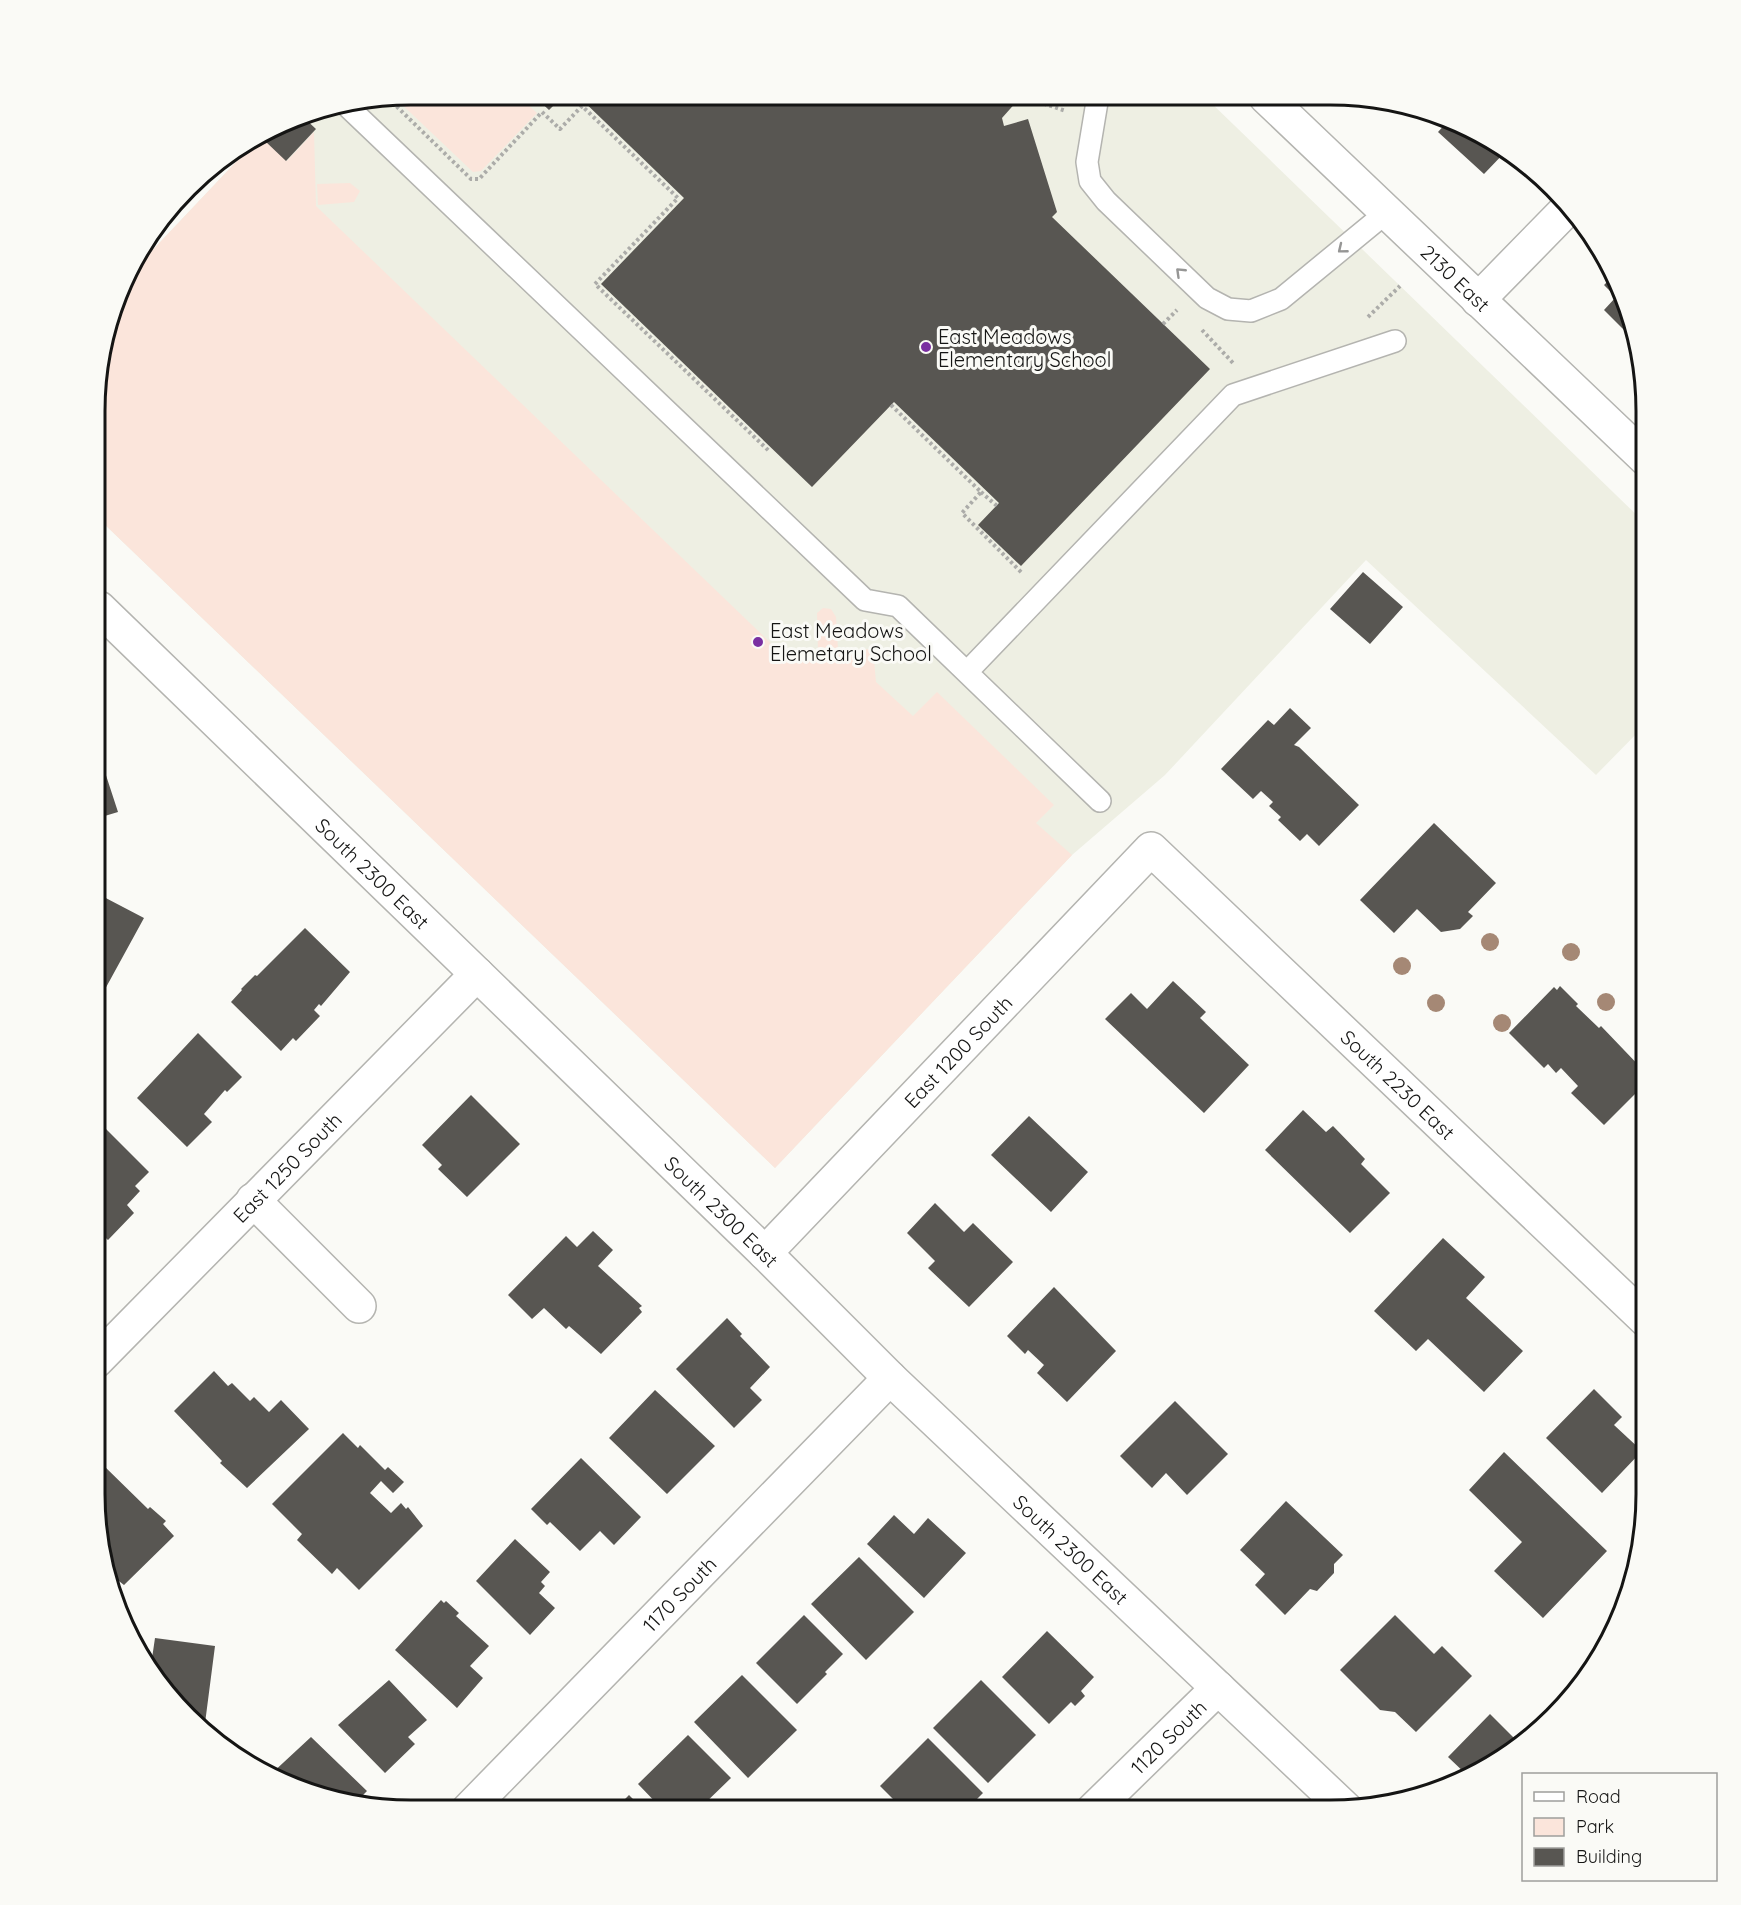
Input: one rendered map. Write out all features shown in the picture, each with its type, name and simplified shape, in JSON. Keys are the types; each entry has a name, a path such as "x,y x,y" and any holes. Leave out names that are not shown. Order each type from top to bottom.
{"street":[{"name":"2130 East","path":"1274,105 1636,450"},
{"path":"1478,300 1563,213"},
{"name":"South 2300 East","path":"105,614 765,1253 890,1378 1336,1800"},
{"name":"East 1200 South","path":"765,1253 1151,849"},
{"name":"South 2230 East","path":"1151,849 1636,1310"},
{"name":"East 1250 South","path":"105,1352 477,974"},
{"path":"253,1200 359,1306"},
{"name":"1170 South","path":"478,1800 890,1378"},
{"name":"1120 South","path":"1103,1800 1218,1688"}],"lane":[{"path":"1096,105 1087,162 1090,181 1106,201 1207,298 1228,309 1251,311 1281,299 1387,212"},
{"path":"352,111 865,600 898,606 1100,801"},
{"path":"967,672 1233,395 1395,341"}],"path":[{"path":"1049,105 1070,112 1072,105"},
{"path":"396,106 471,179 479,179 542,112 560,129 582,106 678,198 596,284 769,451"},
{"path":"1366,319 1400,286"},
{"path":"1201,329 1238,367"},
{"path":"891,405 997,506"},
{"path":"981,492 962,513 1028,578"}],"shaded area":[{"name":"East Meadows Elemetary School","path":"411,105 1213,105 1636,514 1636,734 1596,775 1366,560 1165,775 1072,855 775,1168 105,525 105,411 111,351 128,294 148,255 241,157 294,128 332,115 371,108"}],"green space":[{"path":"403,105 528,105 537,113 481,171 473,172"},
{"path":"314,132 316,206 780,652 818,651 817,613 823,608 831,609 836,617 838,649 822,651 873,649 876,682 913,716 937,692 1054,805 1036,823 1072,855 775,1168 105,525 105,411 111,351 128,294 146,258 240,158 266,142 287,161"},
{"path":"350,183 360,191 354,202 318,205 317,184"}],"building":[{"path":"544,105 554,105 549,110"},
{"name":"East Meadows Elementary School","path":"587,105 1014,105 1002,118 1004,126 1028,119 1057,212 1052,217 1210,369 1021,566 978,525 999,503 894,402 812,487 601,284 684,198"},
{"path":"309,122 316,129 286,161 266,142"},
{"path":"1443,127 1447,128 1500,157 1484,174 1438,132"},
{"path":"1607,282 1613,294 1604,285"},
{"path":"1615,298 1626,332 1604,310"},
{"path":"1363,572 1403,607 1370,644 1330,609"},
{"path":"1290,708 1311,728 1294,745 1299,747 1359,805 1319,846 1307,834 1300,841 1278,820 1281,817 1269,806 1273,802 1261,791 1253,799 1221,769 1268,720 1274,725"},
{"path":"105,772 118,812 105,816"},
{"path":"1434,823 1496,883 1468,912 1473,916 1460,929 1441,932 1417,909 1394,933 1360,900"},
{"path":"105,898 144,918 105,989"},
{"path":"305,928 350,972 321,1006 319,1004 314,1010 320,1016 296,1041 293,1038 281,1051 231,1002 255,975 257,976"},
{"path":"1173,981 1206,1012 1200,1018 1249,1065 1204,1113 1105,1019 1131,993 1147,1009"},
{"path":"1560,986 1578,1004 1576,1006 1599,1028 1601,1026 1636,1063 1636,1093 1604,1125 1571,1093 1578,1086 1561,1068 1556,1073 1548,1064 1544,1068 1509,1033 1554,987 1557,990"},
{"path":"198,1033 242,1077 227,1092 225,1090 204,1114 212,1122 187,1147 137,1098"},
{"path":"471,1095 520,1144 467,1197 438,1169 442,1165 422,1145"},
{"path":"1303,1110 1326,1132 1333,1126 1365,1159 1361,1164 1390,1193 1350,1233 1265,1150"},
{"path":"1029,1116 1088,1172 1051,1212 991,1155"},
{"path":"105,1128 149,1172 135,1186 140,1191 127,1205 134,1213 108,1240 105,1237"},
{"path":"935,1203 964,1232 973,1223 1013,1262 969,1307 928,1268 935,1261 907,1233"},
{"path":"593,1231 613,1250 598,1266 642,1306 639,1308 642,1312 601,1354 569,1326 566,1329 544,1308 532,1319 508,1295 566,1236 577,1247"},
{"path":"1443,1238 1485,1277 1466,1298 1523,1351 1484,1392 1428,1339 1416,1351 1374,1311"},
{"path":"1054,1287 1116,1351 1067,1402 1037,1373 1044,1365 1028,1350 1025,1354 1007,1336"},
{"path":"727,1318 742,1334 740,1336 770,1367 750,1388 762,1400 734,1428 676,1369"},
{"path":"214,1371 228,1386 232,1383 250,1401 254,1397 269,1412 281,1400 309,1429 247,1488 220,1463 222,1461 174,1411"},
{"path":"1594,1389 1622,1417 1614,1425 1636,1445 1636,1457 1602,1493 1546,1438"},
{"path":"655,1390 715,1446 667,1494 609,1438"},
{"path":"1175,1401 1228,1454 1187,1495 1166,1473 1152,1488 1120,1456"},
{"path":"343,1433 358,1448 360,1445 385,1470 388,1467 404,1482 393,1493 381,1481 370,1493 391,1513 401,1503 406,1509 408,1507 423,1526 359,1590 337,1568 332,1574 297,1540 302,1534 272,1504"},
{"path":"1504,1452 1607,1551 1543,1618 1494,1571 1522,1542 1469,1490"},
{"path":"581,1458 641,1517 614,1545 600,1531 580,1551 550,1522 547,1525 531,1509"},
{"path":"105,1467 148,1509 150,1507 166,1521 163,1524 174,1536 124,1585 117,1580 111,1554 106,1514"},
{"path":"1286,1501 1343,1555 1334,1564 1334,1573 1317,1591 1310,1589 1285,1615 1255,1585 1265,1574 1240,1550"},
{"path":"894,1515 914,1534 928,1518 966,1553 924,1598 867,1544"},
{"path":"515,1539 550,1572 541,1582 545,1586 539,1593 555,1608 530,1635 476,1581"},
{"path":"859,1557 914,1612 866,1660 811,1604"},
{"path":"441,1600 444,1603 446,1601 459,1613 456,1616 489,1646 470,1666 483,1678 457,1708 395,1650"},
{"path":"804,1615 843,1654 797,1704 756,1663"},
{"path":"1395,1615 1434,1654 1442,1646 1472,1676 1416,1732 1395,1712 1380,1710 1340,1670"},
{"path":"1047,1631 1094,1677 1081,1691 1085,1696 1075,1706 1071,1702 1049,1724 1002,1677"},
{"path":"155,1638 215,1646 205,1720 181,1696 152,1657"},
{"path":"742,1675 797,1730 748,1778 694,1722"},
{"path":"389,1680 427,1720 408,1737 415,1744 385,1773 338,1725"},
{"path":"981,1680 1036,1735 988,1783 933,1728"},
{"path":"1490,1714 1514,1738 1483,1759 1461,1770 1448,1757"},
{"path":"688,1735 731,1778 708,1800 653,1800 638,1784"},
{"path":"311,1737 367,1791 362,1796 332,1790 277,1769"},
{"path":"928,1738 983,1793 976,1800 894,1800 880,1786"},
{"path":"629,1795 634,1800 624,1800"}],"place":[{"name":"East Meadows Elementary School","path":"926,347"},
{"name":"East Meadows Elemetary School","path":"758,642"}]}
